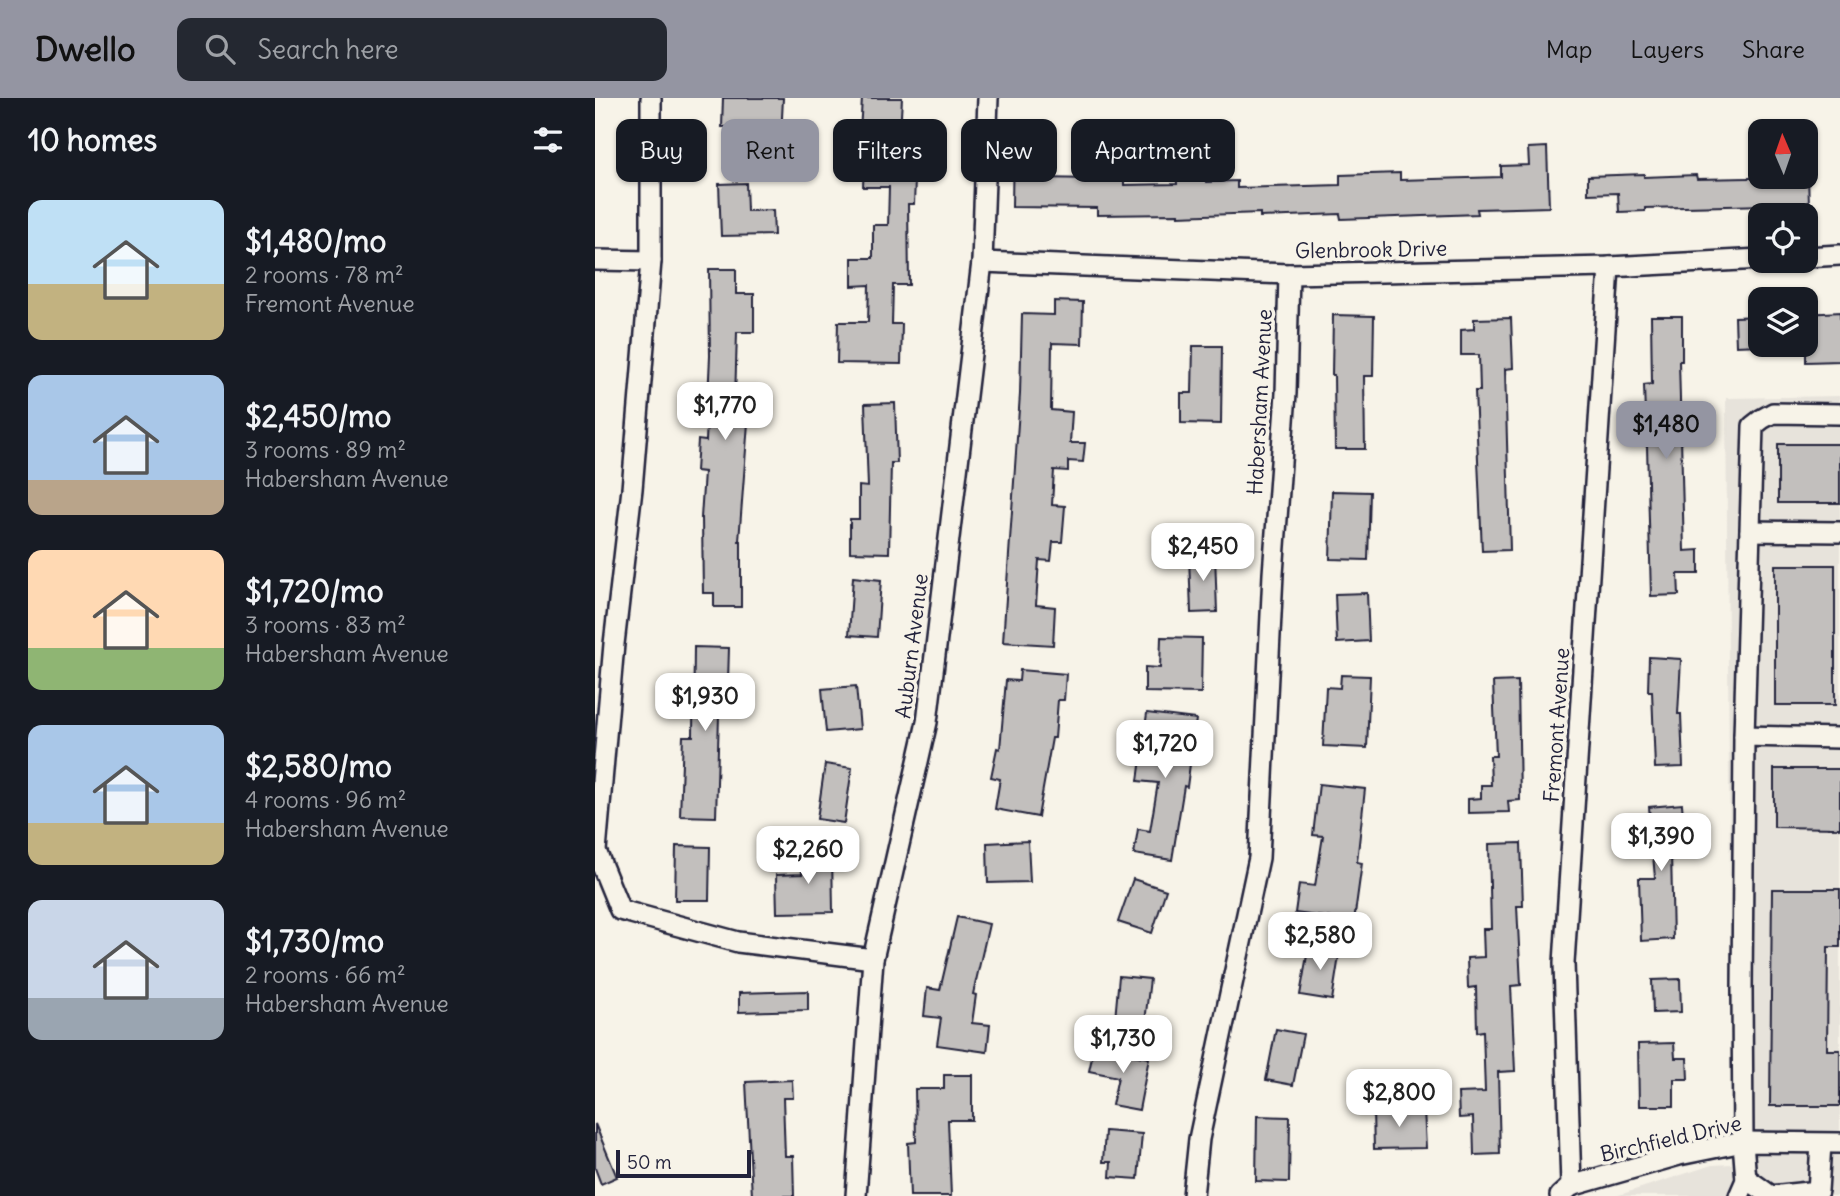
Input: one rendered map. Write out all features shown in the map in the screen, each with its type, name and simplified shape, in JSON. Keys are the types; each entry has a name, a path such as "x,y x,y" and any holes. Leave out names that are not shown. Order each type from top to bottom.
{"street":[{"path":"651,98 651,261 632,489 614,643 596,850 620,910 739,942 873,959"},
{"name":"Auburn Avenue","path":"856,1196 873,959 927,722 982,262 988,98"},
{"path":"1818,256 1840,255"},
{"path":"595,260 651,261"},
{"name":"Glenbrook Drive","path":"982,262 1289,274 1609,267 1748,260"},
{"name":"Fremont Avenue","path":"1565,1191 1564,963 1609,267"},
{"name":"Habersham Avenue","path":"1193,1196 1199,1139 1259,859 1273,573 1286,393 1289,274"},
{"path":"1830,1144 1818,1191 1771,1196 1742,1187 1744,736 1753,426 1773,413 1840,414"},
{"path":"1750,531 1840,532"},
{"path":"1744,736 1840,738"},
{"name":"Birchfield Drive","path":"1565,1191 1679,1156 1743,1142 1830,1144"}],"shaded area":[{"path":"1840,396 1840,1196 1616,1196 1712,1165 1732,1164 1726,398"}],"building":[{"path":"723,98 783,98 782,119 722,119"},
{"path":"862,98 902,98 901,119 861,119"},
{"path":"1547,147 1549,207 1477,209 1478,214 1341,219 1340,214 1260,217 1260,213 1097,215 1097,208 1012,207 1012,182 1057,182 1057,178 1071,179 1071,182 1124,182 1124,185 1237,181 1237,188 1340,185 1340,175 1400,173 1400,180 1501,177 1501,166 1529,165 1528,148"},
{"path":"1644,174 1644,177 1696,175 1697,179 1748,178 1748,189 1808,189 1809,203 1748,203 1748,205 1645,208 1645,211 1619,212 1618,193 1588,194 1588,176"},
{"path":"863,182 915,182 914,204 908,204 909,285 893,285 892,324 902,324 901,364 837,363 838,322 868,322 869,285 852,286 852,258 873,258 873,225 888,225 889,187 863,187"},
{"path":"746,183 747,211 773,210 774,235 721,236 719,184"},
{"path":"709,269 736,269 736,294 754,294 754,332 737,332 735,400 761,401 760,424 748,423 739,541 741,607 714,607 714,593 703,593 701,518 704,472 696,471 698,440 706,441 710,356"},
{"path":"1054,301 1083,302 1082,344 1052,343 1051,410 1072,412 1070,443 1085,443 1083,462 1068,461 1068,471 1054,470 1052,505 1065,506 1062,542 1053,542 1051,561 1039,560 1036,605 1055,607 1053,645 1003,642 1020,394 1022,314 1054,315"},
{"path":"1840,312 1840,361 1806,362 1806,357 1818,357 1818,313"},
{"path":"1333,315 1374,316 1373,376 1364,376 1365,449 1335,449"},
{"path":"1651,316 1682,316 1682,361 1679,361 1684,551 1699,550 1699,574 1678,574 1679,595 1651,596 1644,385 1652,384"},
{"path":"1748,316 1748,346 1736,346 1735,317"},
{"path":"1511,318 1513,368 1505,369 1510,550 1482,551 1475,391 1480,391 1479,355 1461,355 1461,330 1474,329 1474,319"},
{"path":"1193,346 1222,346 1221,424 1181,423 1181,393 1192,393"},
{"path":"895,403 897,463 891,463 889,553 850,552 850,519 859,519 859,486 868,487 865,404"},
{"path":"1778,444 1840,444 1840,503 1778,503"},
{"path":"1332,491 1370,492 1368,560 1330,559"},
{"path":"1215,554 1217,612 1191,613 1189,555"},
{"path":"1775,565 1835,565 1835,705 1775,705"},
{"path":"853,577 881,580 877,637 849,635"},
{"path":"1367,593 1369,641 1337,643 1335,594"},
{"path":"1161,637 1202,638 1201,693 1145,692 1145,667 1160,668"},
{"path":"694,647 729,648 727,715 719,715 716,817 680,816 683,736 693,736"},
{"path":"1649,657 1681,659 1678,714 1681,714 1683,767 1655,768 1652,691 1648,691"},
{"path":"1020,670 1066,674 1064,700 1058,700 1055,738 1052,738 1038,817 995,809 1000,779 991,777 997,748 1000,749 1006,680 1019,681"},
{"path":"1341,675 1370,676 1367,748 1323,746 1326,687 1340,688"},
{"path":"1518,681 1520,800 1508,801 1509,812 1468,813 1468,799 1481,798 1481,785 1491,785 1490,756 1496,756 1493,682"},
{"path":"856,686 860,729 826,732 822,689"},
{"path":"1147,713 1196,719 1187,787 1184,786 1172,860 1134,854 1138,829 1150,831 1158,783 1138,781"},
{"path":"825,764 852,768 844,823 817,819"},
{"path":"1774,769 1840,769 1840,828 1774,827"},
{"path":"1319,784 1365,789 1357,862 1362,863 1354,921 1295,913 1299,884 1315,886 1323,836 1313,835"},
{"path":"1682,804 1686,852 1671,853 1673,939 1641,941 1639,878 1655,878 1649,807"},
{"path":"1028,841 1030,882 988,883 987,843"},
{"path":"1521,843 1523,906 1517,906 1521,985 1511,986 1515,1071 1498,1072 1500,1154 1474,1155 1473,1117 1459,1118 1458,1093 1485,1092 1483,1031 1477,1032 1476,987 1468,988 1467,958 1484,957 1483,929 1491,929 1489,844"},
{"path":"676,846 710,847 709,900 675,900"},
{"path":"801,852 832,852 833,912 777,913 776,875 802,874"},
{"path":"1133,879 1166,890 1152,933 1118,922"},
{"path":"1772,889 1840,889 1840,947 1828,947 1827,1050 1840,1050 1840,1106 1770,1106"},
{"path":"957,917 989,924 973,994 976,995 972,1023 990,1025 987,1052 937,1045 941,1018 924,1016 927,988 940,990"},
{"path":"1309,944 1340,950 1332,1000 1300,995"},
{"path":"1119,976 1150,979 1145,1022 1115,1019"},
{"path":"1680,979 1681,1012 1653,1013 1652,980"},
{"path":"808,991 808,1010 739,1012 739,993"},
{"path":"1276,1029 1303,1034 1293,1085 1266,1080"},
{"path":"1674,1043 1675,1058 1687,1058 1688,1079 1674,1079 1674,1106 1639,1106 1638,1044"},
{"path":"1094,1048 1149,1058 1139,1110 1112,1105 1118,1077 1089,1071"},
{"path":"944,1075 972,1075 972,1120 948,1120 951,1196 910,1196 908,1143 916,1142 915,1089 944,1089"},
{"path":"792,1080 793,1098 783,1098 785,1156 793,1156 794,1196 752,1196 746,1082"},
{"path":"1424,1109 1426,1148 1374,1149 1373,1111"},
{"path":"1257,1116 1290,1117 1289,1182 1256,1181"},
{"path":"595,1124 617,1177 601,1184 595,1168"},
{"path":"1105,1131 1142,1134 1138,1179 1110,1177 1111,1162 1103,1162"}]}
